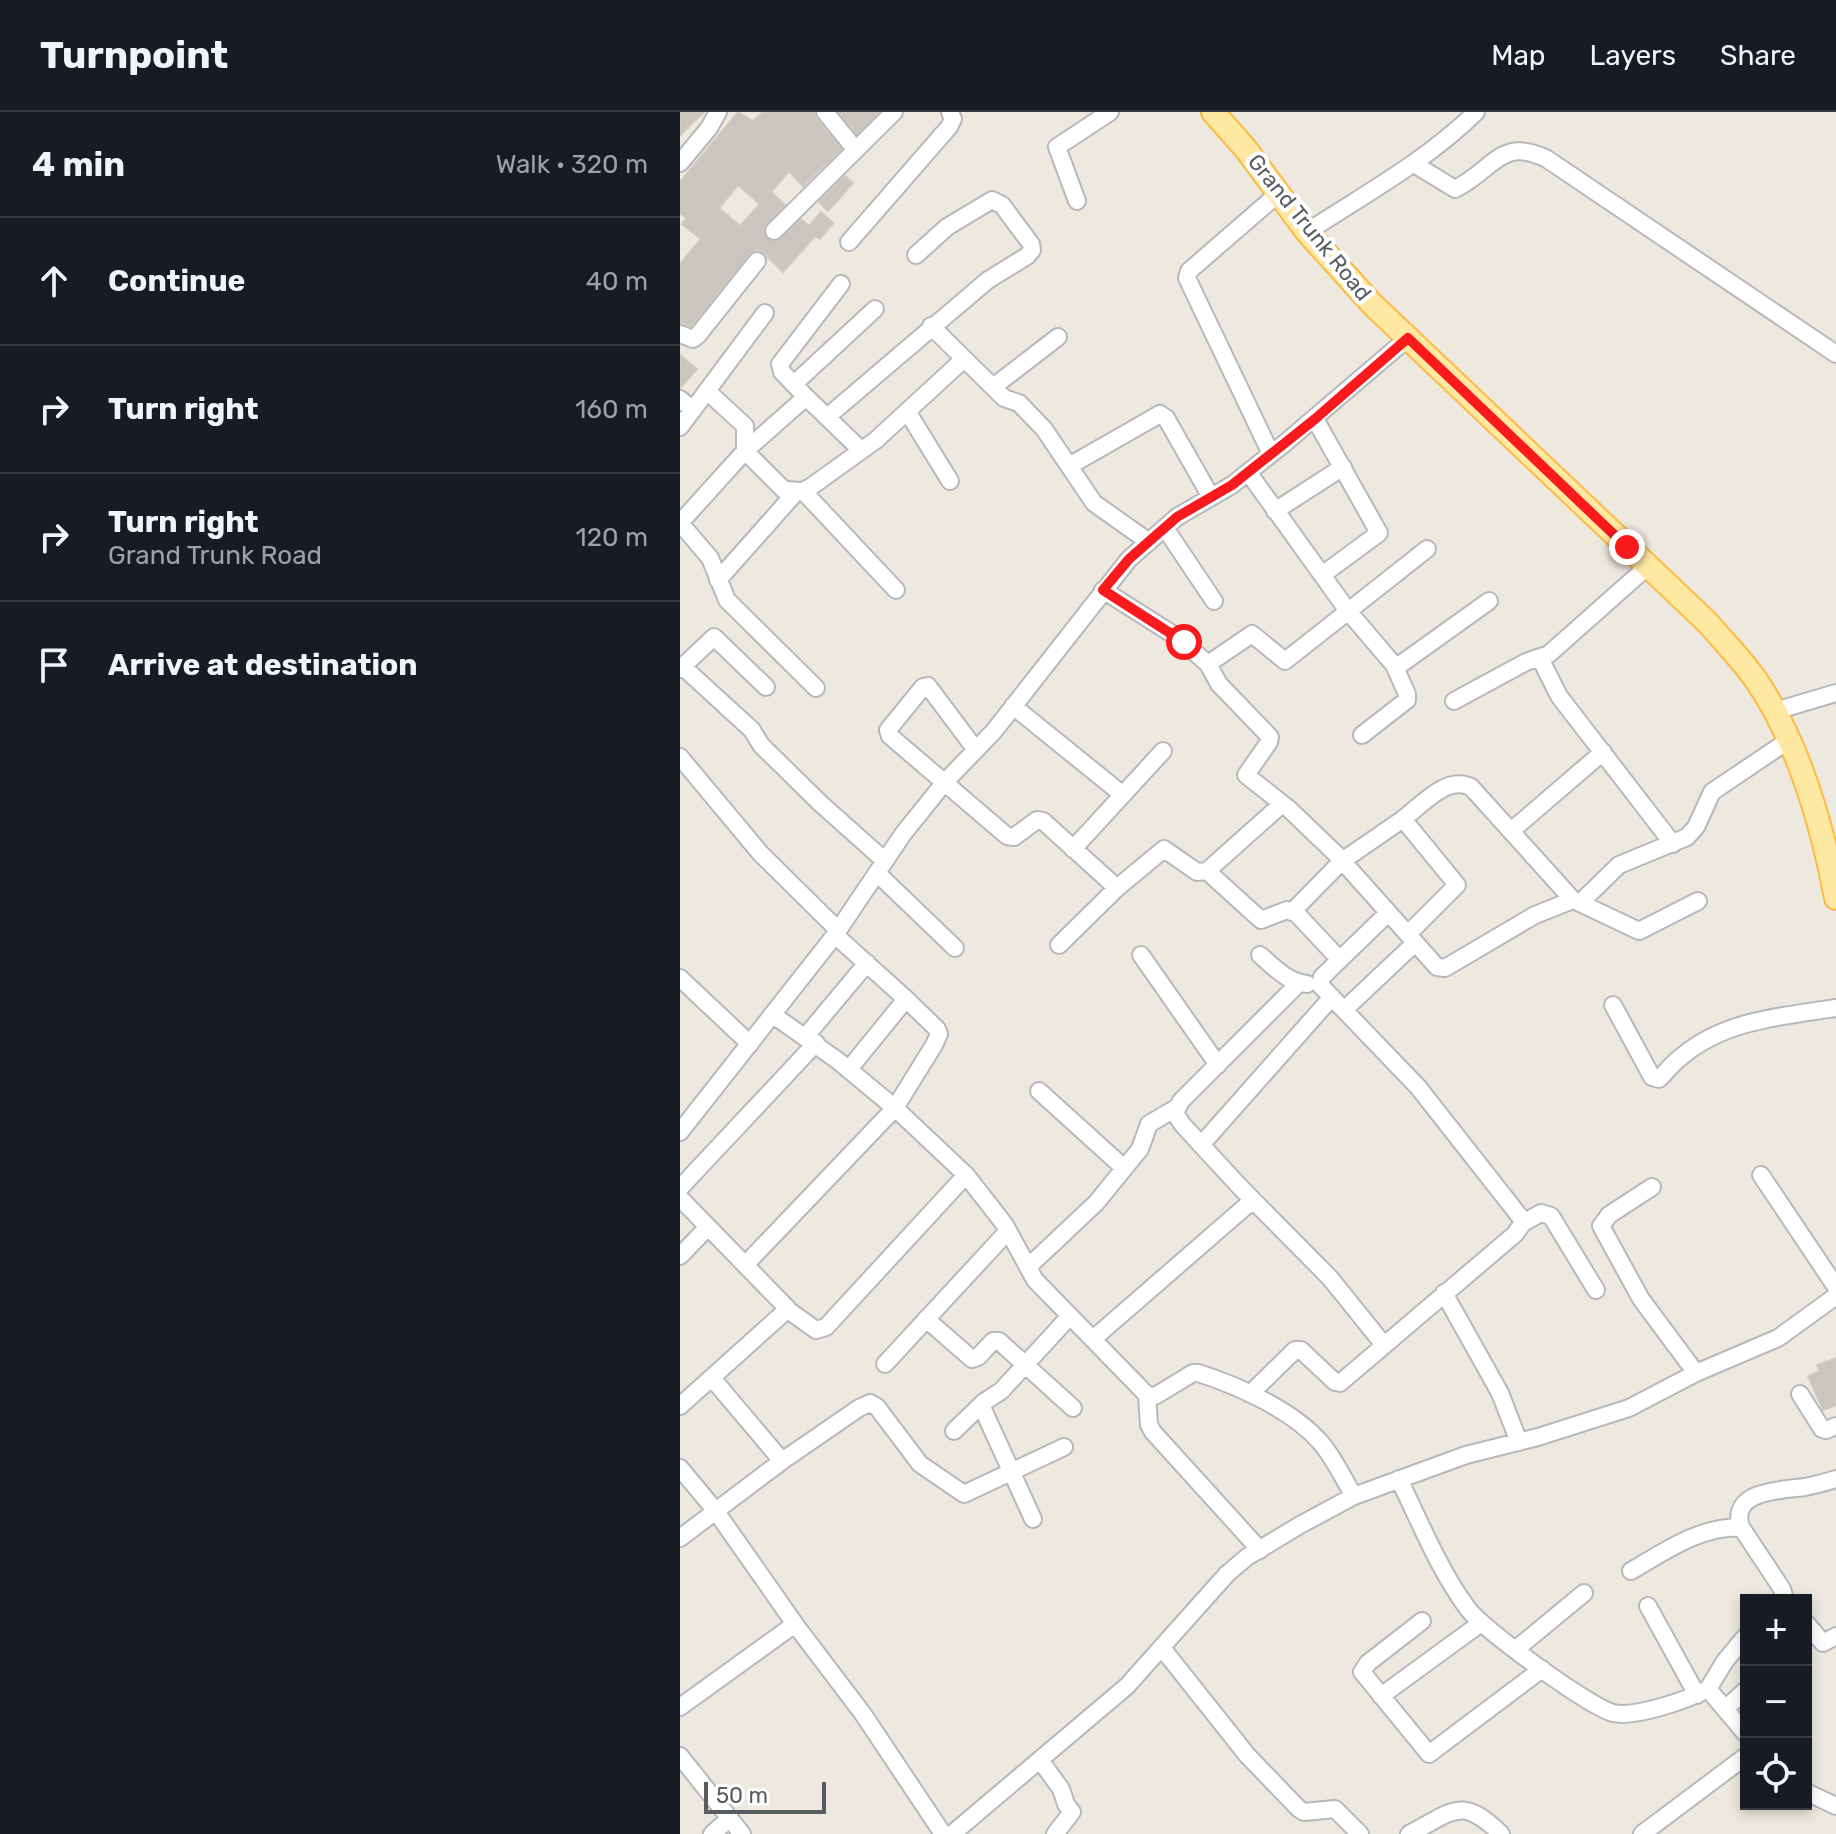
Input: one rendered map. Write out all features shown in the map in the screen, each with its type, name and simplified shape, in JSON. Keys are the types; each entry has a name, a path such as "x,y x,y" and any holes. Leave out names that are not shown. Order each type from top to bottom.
{"main road":[{"name":"Grand Trunk Road","path":"1213,112 1307,232 1372,304 1708,623 1755,679 1789,740 1813,806 1836,898"}],"street":[{"path":"680,163 718,112"},
{"path":"825,112 855,149"},
{"path":"774,231 894,112"},
{"path":"849,242 949,127 953,119 950,112"},
{"path":"1077,201 1057,147 1110,112"},
{"path":"1307,232 1414,164 1476,112"},
{"path":"1414,164 1455,189 1508,151 1531,151 1836,354"},
{"path":"1271,454 1187,278 1189,271 1279,193"},
{"path":"827,417 988,280 1027,256 1032,247 1002,205 992,200 947,227 916,255"},
{"path":"680,334 693,339 698,335 757,261"},
{"path":"841,284 783,357 780,367 861,450"},
{"path":"794,384 875,309"},
{"path":"680,427 765,313"},
{"path":"931,326 1006,400 1019,403 1036,420 1094,503 1149,542"},
{"path":"993,387 1058,337"},
{"path":"680,1132 837,932 903,834 1013,706 1129,559 1177,517 1271,454 1408,338"},
{"path":"718,580 800,491 861,450 964,359"},
{"path":"707,391 745,426 745,451 782,488 800,491 896,590"},
{"path":"806,397 745,451 680,523 705,550 727,600 816,688"},
{"path":"680,399 693,410"},
{"path":"907,411 950,481"},
{"path":"1069,466 1160,414 1166,418 1211,497"},
{"path":"1315,419 1379,533 1322,575"},
{"path":"1275,511 1343,467"},
{"path":"1248,472 1348,611 1394,665 1407,694 1407,700 1362,735"},
{"path":"1165,528 1214,601"},
{"path":"1208,664 1252,634 1279,659 1287,660 1427,549"},
{"path":"1454,701 1526,662 1549,654 1647,567"},
{"path":"1103,590 1177,637 1208,664 1219,684 1270,737 1246,774 1342,861 1437,967 1445,968 1535,915 1577,902 1619,865 1687,837 1696,827 1712,792 1789,740"},
{"path":"1394,665 1401,664 1489,601"},
{"path":"766,687 714,637 681,668 752,730 761,745 820,803 955,948"},
{"path":"1540,658 1559,696 1673,844"},
{"path":"976,750 930,688 923,687 887,731 1007,836 1014,837 1040,819 1117,888"},
{"path":"1775,711 1836,693"},
{"path":"1013,706 1123,795"},
{"path":"1073,849 1163,751"},
{"path":"1511,831 1603,752"},
{"path":"680,757 761,854 939,1034 895,1108 746,1264"},
{"path":"1293,911 1342,861 1446,786 1462,783 1471,787 1577,902 1639,931 1698,901"},
{"path":"1059,945 1117,888 1128,882 1164,849 1197,872 1207,871 1282,804"},
{"path":"1201,1145 1332,997 1411,939 1457,885 1403,819"},
{"path":"1207,871 1261,920 1287,910 1293,911 1340,960"},
{"path":"1388,913 1322,977 1332,997 1418,1087 1523,1223"},
{"path":"1141,955 1218,1065"},
{"path":"1260,955 1287,978 1332,997"},
{"path":"680,1188 811,1040 867,963"},
{"path":"680,978 750,1044"},
{"path":"1028,1267 1087,1213 1140,1149 1149,1124 1176,1108 1299,983"},
{"path":"849,1069 906,999"},
{"path":"1613,1005 1656,1079 1661,1078 1684,1054 1726,1030 1780,1016 1836,1008"},
{"path":"773,1015 849,1069 966,1175 1008,1231 1035,1280 1147,1395 1155,1396 1193,1373 1250,1394 1292,1418 1314,1436 1354,1496"},
{"path":"1039,1091 1124,1168"},
{"path":"1176,1108 1178,1119 1330,1278 1384,1345"},
{"path":"680,1198 788,1310 816,1330 826,1327 966,1175"},
{"path":"1761,1175 1836,1287"},
{"path":"1652,1187 1609,1215 1601,1226 1641,1299 1696,1373"},
{"path":"1093,1339 1253,1200"},
{"path":"1250,1394 1295,1350 1301,1350 1339,1384 1515,1234 1523,1223 1541,1213 1551,1216 1596,1290"},
{"path":"680,1256 708,1227"},
{"path":"885,1364 1008,1231"},
{"path":"1444,1293 1500,1393 1519,1442"},
{"path":"952,1834 1127,1686 1209,1593 1237,1566 1260,1550 1354,1496 1466,1455 1629,1408 1696,1373 1778,1338 1836,1296"},
{"path":"680,1406 788,1310"},
{"path":"954,1431 1001,1391 1070,1316"},
{"path":"926,1319 972,1359 996,1340 1073,1408"},
{"path":"712,1378 782,1461"},
{"path":"1800,1394 1822,1429 1836,1426"},
{"path":"1147,1395 1149,1425 1153,1432 1260,1550"},
{"path":"680,1538 782,1461 870,1403 877,1407 920,1464 960,1493 967,1494 1064,1447"},
{"path":"981,1405 1033,1519"},
{"path":"680,1468 715,1510 863,1714 943,1834"},
{"path":"1399,1479 1452,1585 1481,1623 1595,1705 1612,1713 1636,1713 1702,1692 1740,1643"},
{"path":"1783,1594 1780,1585 1741,1527 1741,1510 1755,1496 1770,1490 1836,1479"},
{"path":"1631,1571 1696,1534 1711,1529 1741,1527"},
{"path":"1515,1650 1584,1593"},
{"path":"1648,1606 1702,1692 1725,1709 1740,1727"},
{"path":"1422,1621 1362,1669 1430,1754 1542,1669"},
{"path":"1381,1696 1481,1623"},
{"path":"680,1707 795,1624"},
{"path":"1812,1634 1825,1644 1836,1636"},
{"path":"1162,1648 1247,1755 1299,1809 1304,1812 1335,1809 1360,1834"},
{"path":"1725,1709 1740,1695"},
{"path":"680,1756 742,1834"},
{"path":"1040,1760 1061,1789 1072,1812 1055,1834"},
{"path":"1642,1834 1740,1760"},
{"path":"1812,1795 1836,1806"},
{"path":"1409,1834 1454,1811 1468,1809 1501,1834"},
{"path":"712,1834 730,1818"}],"building":[{"path":"680,112 704,112 680,135"},
{"path":"738,112 753,121 763,112 814,112 816,119 841,149 803,186 789,171 771,192 785,205 764,227 766,238 778,241 801,219 809,226 821,212 833,223 820,239 815,236 783,272 763,252 757,249 752,251 691,326 680,323 680,264 701,239 682,224 687,218 680,213 680,182","holes":["738,185 760,204 740,226 719,208"]},
{"path":"839,112 878,112 857,134"},
{"path":"845,176 853,183 828,211 819,202"},
{"path":"680,355 697,369 680,388"},
{"path":"1836,1358 1836,1405 1823,1410 1808,1376 1820,1371 1817,1365"}],"route":[{"path":"1184,642 1103,590 1129,559 1177,517 1232,485 1315,419 1408,338 1627,547"}]}
